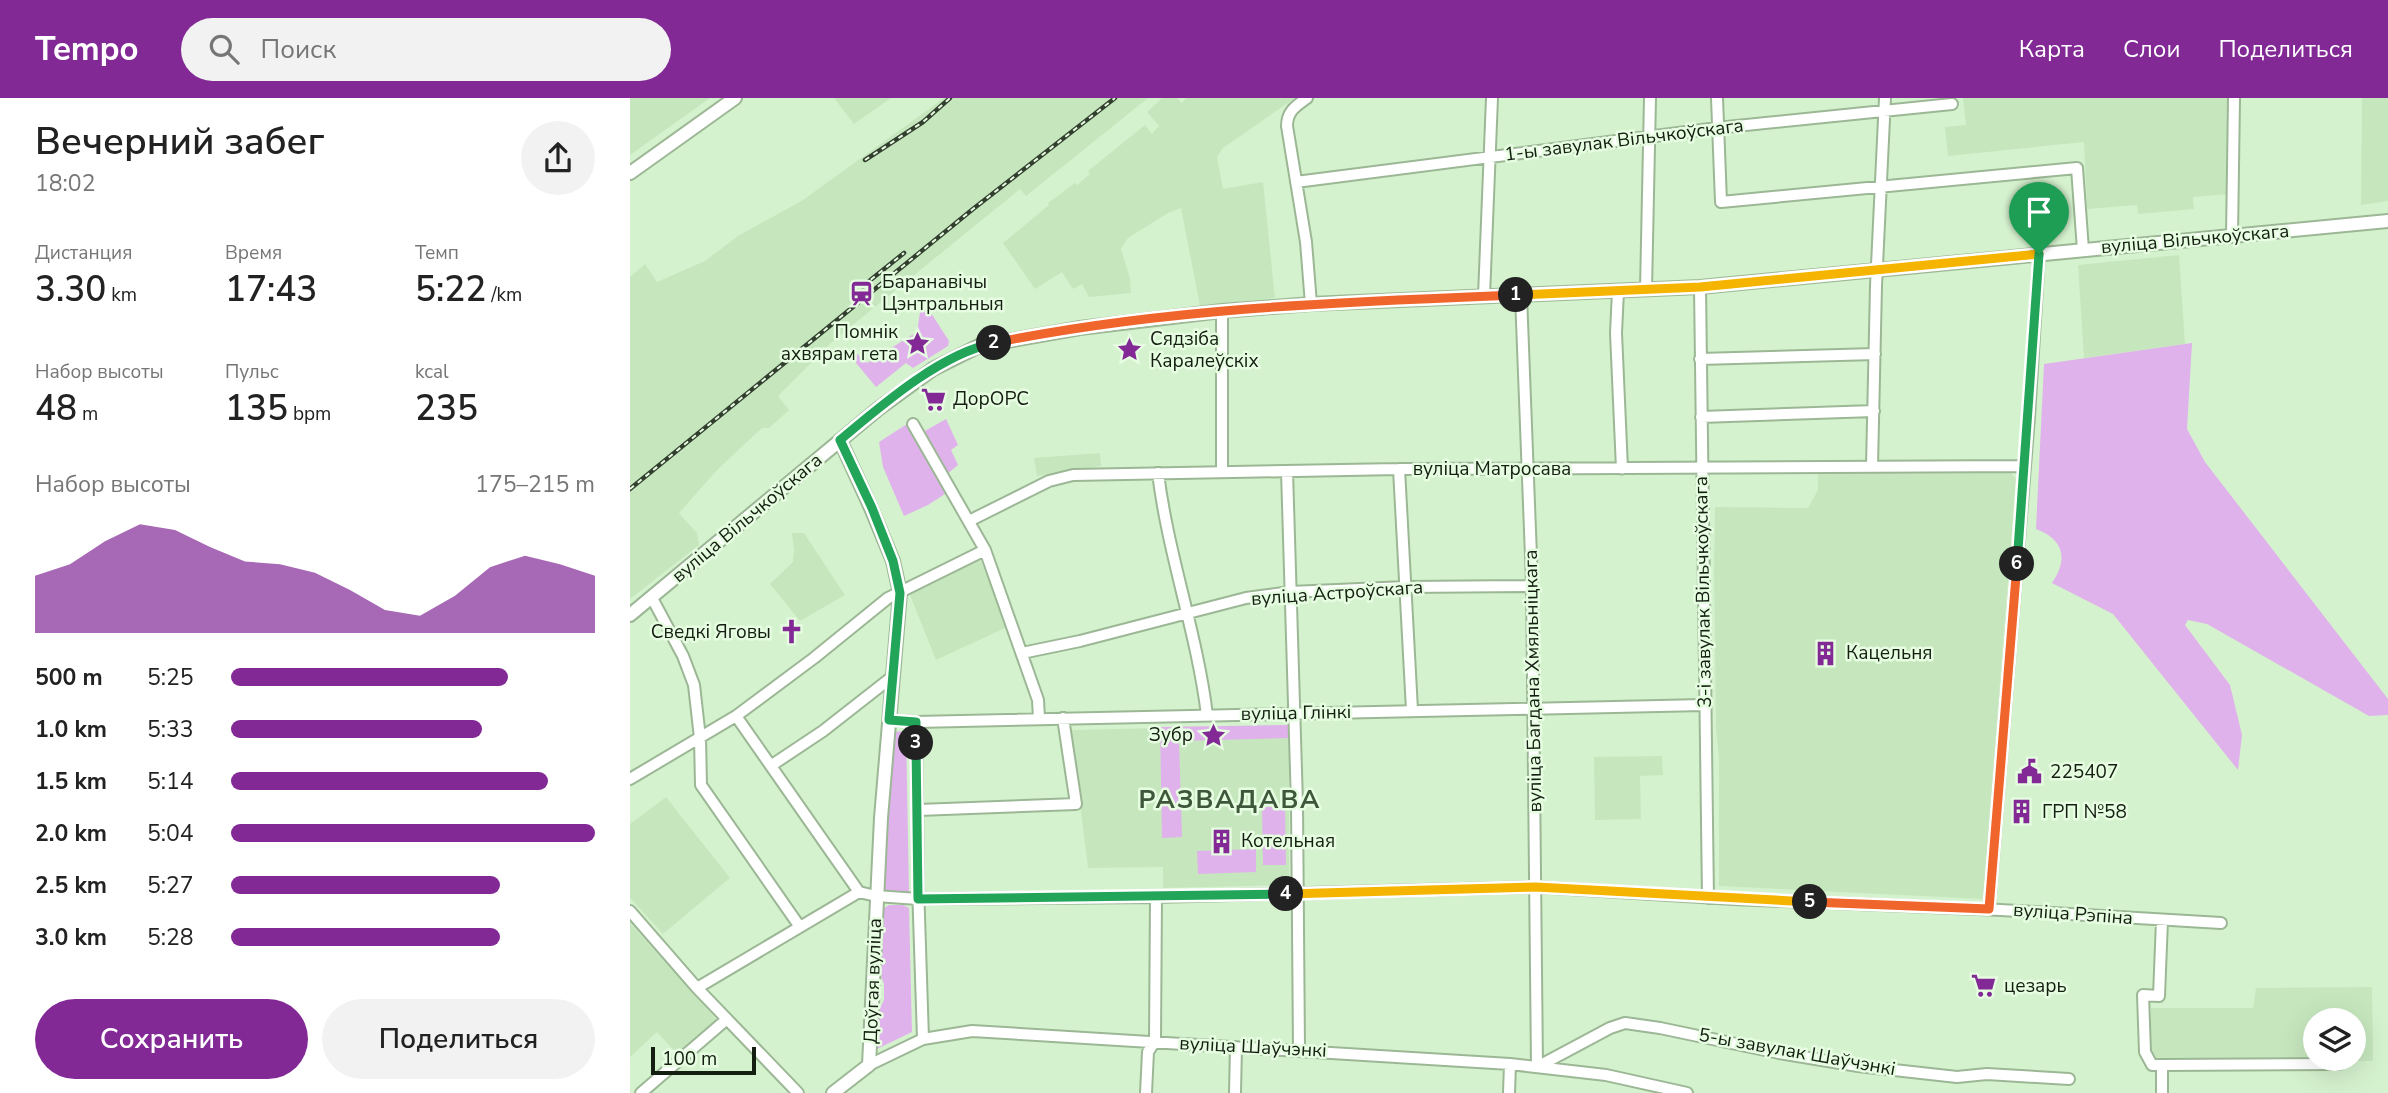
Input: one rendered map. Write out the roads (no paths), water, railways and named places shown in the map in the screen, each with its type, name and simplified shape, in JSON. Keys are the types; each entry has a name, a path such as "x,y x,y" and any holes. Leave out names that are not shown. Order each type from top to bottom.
{"main road":[{"path":"630,173 735,98"},
{"name":"вуліца Вільчкоўскага","path":"630,615 840,440 933,369 979,346 1068,329 1222,311 1311,304 1700,287 2388,221"},
{"name":"Доўгая вуліца","path":"840,440 888,551 897,574 900,593 876,896 869,1065"},
{"name":"вуліца Шаўчэнкі","path":"833,1093 869,1065"}],"street":[{"path":"1307,98 1291,110 1287,117 1306,242 1311,304"},
{"path":"1484,296 1492,98"},
{"path":"1646,289 1650,98"},
{"path":"1717,98 1721,202 2077,168 2083,250"},
{"path":"1872,466 1885,98"},
{"path":"2232,236 2234,98"},
{"name":"1-ы завулак Вільчкоўскага","path":"1296,182 1717,128 1952,104"},
{"path":"1989,909 2025,466 2039,254"},
{"name":"3-і завулак Вільчкоўскага","path":"1700,287 1708,898"},
{"path":"1618,291 1616,334 1622,469"},
{"name":"вуліца Багдана Хмяльніцкага","path":"1521,295 1532,586 1537,1067"},
{"path":"1222,311 1222,472"},
{"path":"1700,359 1875,354"},
{"path":"1700,417 1874,411"},
{"path":"912,424 985,550 1038,700 1039,718"},
{"name":"вуліца Матросава","path":"969,521 1055,479 1086,474 1398,469 2025,466"},
{"path":"1398,469 1412,710"},
{"path":"1287,471 1298,894 1299,1050"},
{"path":"1158,473 1161,501 1188,614 1208,715"},
{"path":"630,779 736,716 888,598 985,550"},
{"name":"вуліца Астроўскага","path":"1022,653 1246,598 1290,592 1406,587 1532,586"},
{"path":"652,598 683,656 694,685 700,738 701,785 800,927"},
{"path":"772,765 823,731 892,677"},
{"name":"вуліца Глінкі","path":"889,720 916,722 1704,705"},
{"path":"736,716 859,892 876,896"},
{"path":"918,810 1076,804 1063,718"},
{"path":"916,722 923,1039"},
{"name":"вуліца Рэпіна","path":"918,899 1156,897 1536,887 2221,923"},
{"path":"697,988 859,892"},
{"name":"Доўгая вуліца","path":"876,896 918,899"},
{"path":"1146,1093 1148,1052 1155,1041 1156,897"},
{"path":"630,911 697,988 799,1093"},
{"path":"2162,920 2159,996 2143,995 2145,1052 2152,1065 2303,1064"},
{"path":"641,1093 727,1019"},
{"name":"5-ы завулак Шаўчэнкі","path":"1537,1067 1610,1028 1625,1023 1858,1066 1957,1077 1987,1074 2069,1079"},
{"name":"вуліца Шаўчэнкі","path":"869,1065 923,1039 972,1031 1510,1064 1606,1075 1687,1093"},
{"path":"1235,1093 1236,1047"},
{"path":"1509,1093 1510,1064"},
{"path":"2162,1065 2162,1093"}],"railway":[{"path":"865,160 923,122 950,98"},
{"path":"630,489 973,209 1115,98"},
{"path":"863,286 904,253"}],"place":[{"name":"Баранавічы Цэнтральныя","path":"862,293"},
{"name":"Помнік ахвярам гета","path":"918,343"},
{"name":"Сядзіба Каралеўскіх","path":"1130,350"},
{"name":"ДорОРС","path":"933,399"},
{"name":"Сведкі Яговы","path":"791,632"},
{"name":"Кацельня","path":"1826,653"},
{"name":"Зубр","path":"1213,735"},
{"name":"225407","path":"2030,772"},
{"name":"ГРП №58","path":"2022,812"},
{"name":"Котельная","path":"1221,841"},
{"name":"цезарь","path":"1984,986"}],"district":[{"name":"РАЗВАДАВА","path":"1230,799"}]}
